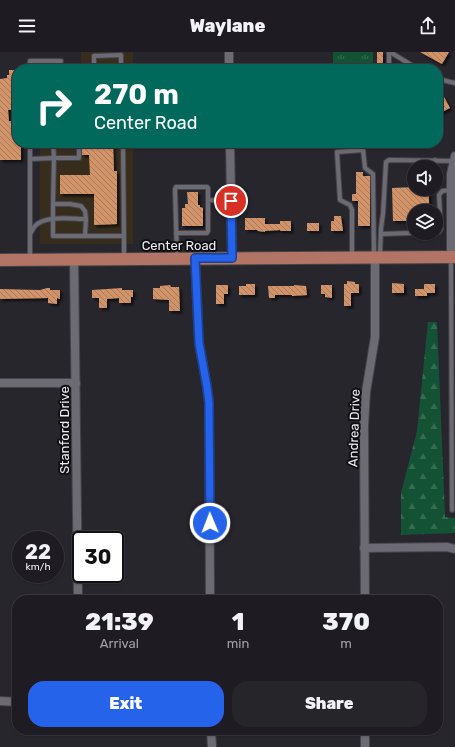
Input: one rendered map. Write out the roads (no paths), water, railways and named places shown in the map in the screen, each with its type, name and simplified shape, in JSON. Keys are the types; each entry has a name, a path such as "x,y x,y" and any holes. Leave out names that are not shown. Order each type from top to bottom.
{"main road":[{"name":"Center Road","path":"0,260 453,257"}],"street":[{"path":"229,52 229,64"},
{"path":"230,148 232,258"},
{"path":"453,257 451,174 455,159"},
{"name":"Andrea Drive","path":"364,595 364,426 366,392 375,337 377,257"},
{"path":"195,258 199,343 209,403 210,595"},
{"name":"Stanford Drive","path":"74,259 78,595"},
{"path":"0,382 76,383"},
{"path":"364,548 455,548"},
{"path":"0,701 12,702"},
{"path":"211,735 212,747"},
{"path":"365,735 365,747"}],"lane":[{"path":"389,64 390,52 410,64"},
{"path":"94,64 94,56 121,56 121,64"},
{"path":"30,64 30,61 61,61"},
{"path":"443,80 455,83"},
{"path":"30,148 30,260"},
{"path":"53,148 52,236 124,236"},
{"path":"30,159 79,158 79,148"},
{"path":"122,148 124,259"},
{"path":"352,257 352,210 350,205 340,200 337,152 363,150 365,168 373,174 374,229 377,257"},
{"path":"435,160 455,159"},
{"path":"377,257 381,234 385,165 389,160 407,160"},
{"path":"176,233 207,233 207,187 176,187 175,189 176,233 177,259"},
{"path":"381,234 439,232 441,229 439,195 442,191 452,190"},
{"path":"208,200 231,201"},
{"path":"53,204 70,204 81,206 86,219 86,236"},
{"path":"30,234 36,225 44,220 86,219"},
{"path":"452,510 453,257"}]}
